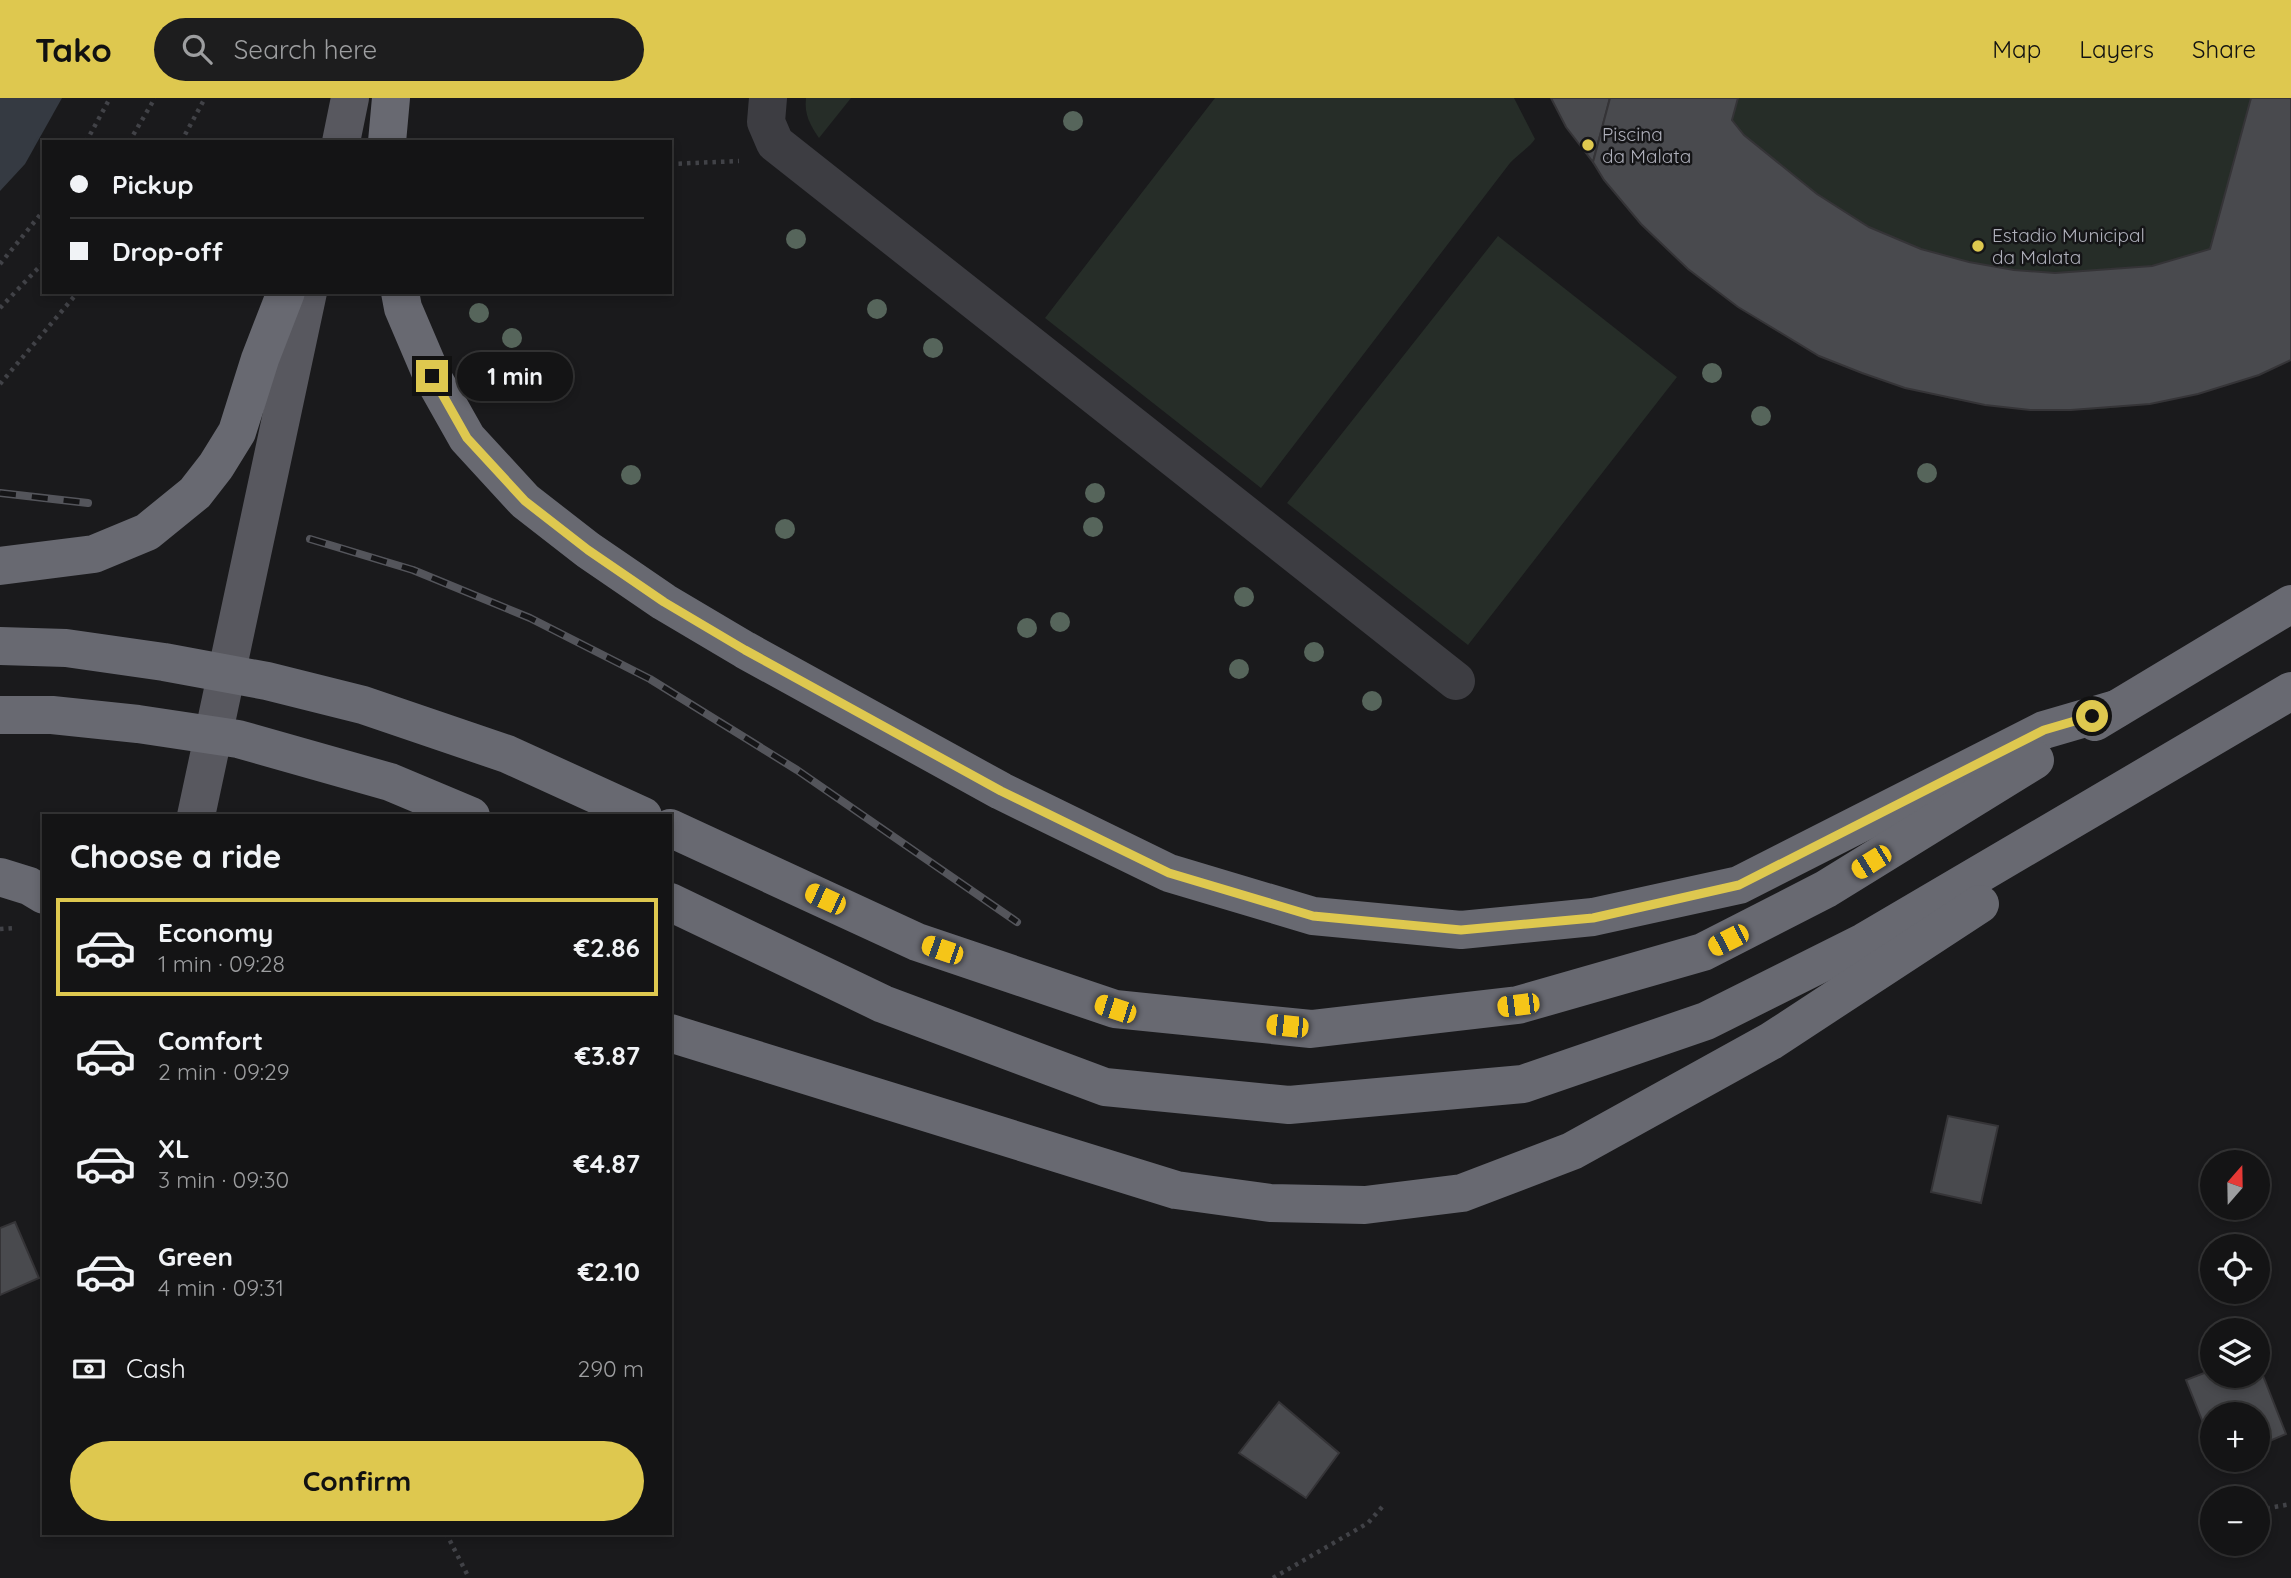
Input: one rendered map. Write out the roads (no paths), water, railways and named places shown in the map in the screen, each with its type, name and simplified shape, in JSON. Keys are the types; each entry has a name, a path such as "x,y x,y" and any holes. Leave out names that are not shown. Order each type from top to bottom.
{"highway":[{"path":"387,140 391,98"},
{"path":"0,566 94,554 147,532 195,493 237,432 260,359 285,294"},
{"path":"400,294 403,308 432,376 467,438 525,501 588,550 664,602 745,650 1001,791 1169,873 1313,916 1461,930 1593,918 1739,885 2044,730 2116,709"},
{"path":"672,829 917,942 1115,1009 1311,1029 1518,1005 1703,952 1826,889 2291,604"},
{"path":"0,646 66,648 164,663 267,681 363,705 507,754 639,814"},
{"path":"672,903 883,1004 1105,1087 1289,1105 1523,1084 1706,1021 1864,942 2291,691"},
{"path":"0,715 52,715 238,739 390,782 466,814"},
{"path":"672,1034 1176,1190 1270,1203 1365,1205 1462,1193 1572,1151 1771,1041 1938,930 2093,835 2205,741"},
{"path":"0,877 29,886 42,894"}],"main road":[{"path":"341,140 350,98"},
{"path":"195,814 308,294"}],"street":[{"path":"768,98 766,122 775,143 1457,681"}],"railway":[{"path":"0,493 88,503"},
{"path":"310,539 413,570 530,618 650,679 797,770 1017,922"}],"place":[{"name":"Piscina da Malata","path":"1588,145"},
{"name":"Estadio Municipal da Malata","path":"1978,246"}]}
